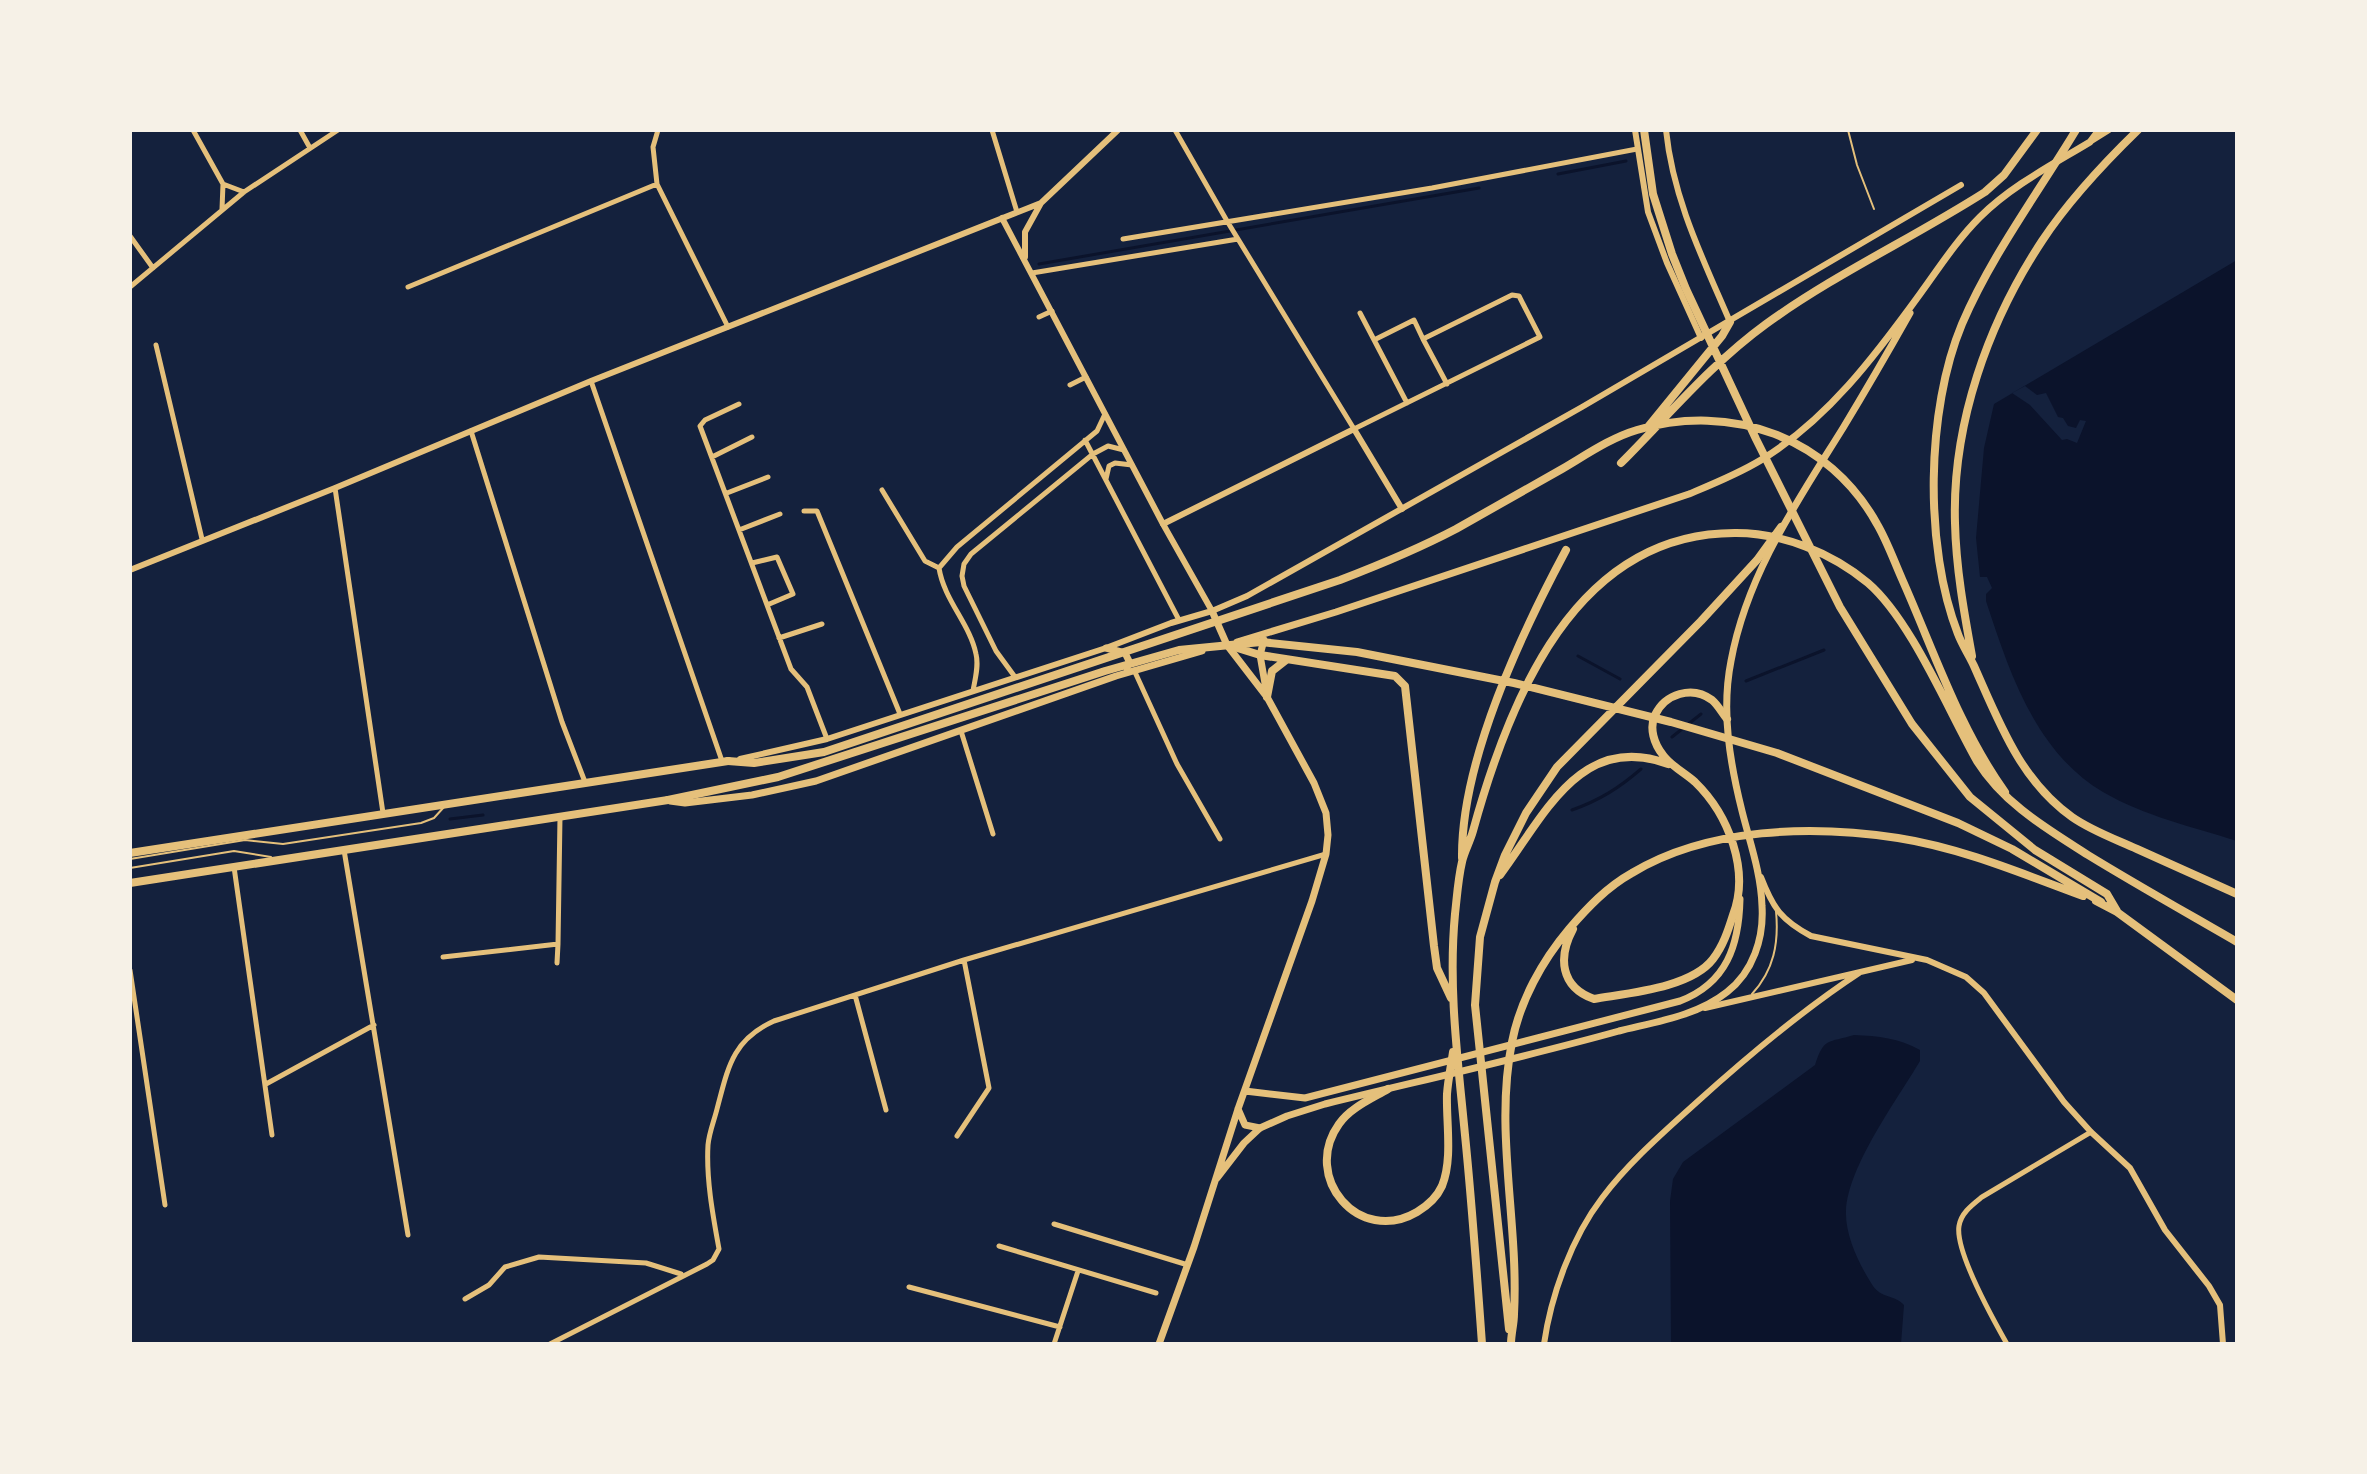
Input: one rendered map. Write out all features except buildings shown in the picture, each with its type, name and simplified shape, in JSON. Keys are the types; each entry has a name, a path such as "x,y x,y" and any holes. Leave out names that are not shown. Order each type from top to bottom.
{"highway":[{"path":"1644,130 1653,194 1686,289 1840,607 1912,724 1970,797 2035,850 2107,894 2117,912"},
{"path":"1730,322 1621,463 1698,382 1739,345 1795,304 1985,192 2012,166 2037,130"},
{"path":"2076,130 1974,300 1962,325 1944,381 1936,428 1935,513 1950,607 1990,707 2016,757 2049,798 2098,832 2237,894"},
{"path":"1974,665 1963,607 1955,523 1956,479 1975,381 1991,335 2042,240 2074,197 2138,130"},
{"path":"130,883 668,800 778,777 1379,565 1453,530 1605,443 1636,431 1675,422 1737,423 1787,438 1810,450 1849,485 1877,524 1973,741 2015,806"},
{"path":"1510,1343 1475,1005 1480,937 1495,882 1526,813 1557,767 1722,599 1781,527"},
{"path":"1462,862 1495,756 1520,700 1561,627 1590,591 1620,567 1667,543 1720,532 1747,533 1797,542 1837,562 1867,583 1904,628 1990,782 2015,806 2120,874 2237,942"},
{"path":"1482,1344 1452,998 1453,937 1462,862 1461,834 1494,709 1532,615 1566,550"},
{"path":"130,856 725,762 754,763 808,757 1179,650 1261,642 1357,652 1514,683 1671,722 1777,753 1958,823 2012,849 2117,912 2237,1000"},
{"path":"1227,645 1260,655 1395,676 1405,686 1437,968 1452,998"},
{"path":"1267,697 1272,671 1287,659"},
{"path":"1582,913 1570,933 1562,961 1565,975 1573,987 1594,999 1695,975 1711,962 1723,942 1740,896 1738,864 1712,802 1696,783 1665,758 1654,737 1654,717 1663,703 1680,693 1712,700 1727,719"},
{"path":"1495,882 1544,810 1576,776 1596,764 1638,756 1676,767"},
{"path":"1510,1343 1514,1293 1507,1179 1507,1072 1513,1036 1543,964 1582,913 1606,891 1630,874 1682,851 1739,837 1799,831 1868,834 1947,849 2101,902"},
{"path":"1388,1089 1355,1109 1339,1124 1327,1159 1330,1180 1338,1197 1351,1210 1367,1218 1397,1221 1425,1207 1442,1185 1446,1168 1448,1084 1455,1039"}],"main road":[{"path":"1025,260 1025,232 1041,203 1118,130"},
{"path":"1635,130 1641,180 1655,232 1701,338"},
{"path":"1666,130 1672,171 1682,207 1730,322"},
{"path":"2090,142 2099,130"},
{"path":"668,800 685,803 752,795 830,777 1134,670 1268,633 1647,508 1724,479 1763,459 1799,433 1845,390 1919,296 1959,239 1981,216 2014,188 2109,130"},
{"path":"725,762 781,752 827,739 1106,648 1247,596 1730,322 1961,185"},
{"path":"130,570 591,381 1041,203"},
{"path":"1002,218 1212,611 1227,645 1267,697 1322,800 1328,823 1326,854 1312,901 1159,1344"},
{"path":"1919,296 1871,383 1781,527 1750,593 1738,627 1730,664 1729,754 1758,870 1776,911 1811,936 1950,968 1984,993 2002,1013 2064,1102 2130,1168 2165,1230 2220,1305 2223,1344"},
{"path":"1163,524 1354,429 1402,509"},
{"path":"1267,697 1260,655 1261,645 1268,633"},
{"path":"1106,648 1122,650 1128,657 1128,667 1116,676"},
{"path":"1683,1014 1712,1003 1728,991 1749,966 1762,928 1758,870"},
{"path":"1245,1091 1305,1098 1697,995 1710,985 1728,961 1735,943 1740,896"},
{"path":"1217,1178 1260,1128 1325,1104 1570,1045 1749,997 1915,959"},
{"path":"1544,1344 1556,1288 1601,1199 1672,1125 1729,1073 1827,994 1859,973"},
{"path":"1238,1109 1245,1125 1260,1128"}],"street":[{"path":"193,130 223,184 244,192"},
{"path":"300,130 310,148"},
{"path":"130,287 244,192 338,130"},
{"path":"658,130 653,147 657,184 728,327"},
{"path":"992,130 1017,212"},
{"path":"1175,130 1354,429 1540,337 1519,296 1512,295 1423,339"},
{"path":"1123,239 1432,188 1637,149"},
{"path":"222,210 223,184"},
{"path":"408,287 657,184"},
{"path":"130,236 153,268"},
{"path":"1032,273 1238,239"},
{"path":"1039,317 1052,311"},
{"path":"1360,313 1407,403"},
{"path":"1374,340 1414,320 1447,384"},
{"path":"156,345 202,539"},
{"path":"1070,385 1086,377"},
{"path":"591,381 725,762"},
{"path":"739,404 705,420 700,426 791,669 807,687 827,739"},
{"path":"939,568 957,547 1101,426 1105,413"},
{"path":"471,431 562,722 585,783"},
{"path":"712,457 752,437"},
{"path":"1085,440 1179,620"},
{"path":"1015,677 996,651 964,586 964,564 986,539 1093,454 1108,446 1124,450"},
{"path":"1106,480 1109,466 1115,463 1132,465"},
{"path":"727,493 768,477"},
{"path":"335,488 383,814"},
{"path":"882,490 925,561 939,568 945,592 976,651 977,673 973,691"},
{"path":"804,511 817,511 900,714"},
{"path":"739,530 780,514"},
{"path":"752,563 777,557 793,594 767,605"},
{"path":"779,638 822,624"},
{"path":"1134,670 1171,751 1220,839"},
{"path":"961,731 993,834"},
{"path":"557,963 560,817"},
{"path":"344,850 408,1235"},
{"path":"550,1344 713,1260 719,1249 711,1203 708,1144 729,1065 741,1043 756,1029 964,960 1326,854"},
{"path":"234,867 272,1135"},
{"path":"443,957 558,944"},
{"path":"957,1136 989,1088 964,960"},
{"path":"130,970 165,1205"},
{"path":"855,995 886,1110"},
{"path":"265,1084 374,1025"},
{"path":"2007,1344 1968,1263 1958,1232 1959,1223 1982,1197 2091,1132"},
{"path":"1054,1224 1188,1265"},
{"path":"999,1246 1156,1293"},
{"path":"465,1299 489,1285 505,1267 539,1257 646,1263 682,1275"},
{"path":"1054,1344 1078,1271"},
{"path":"909,1287 1060,1327"}],"lane":[{"path":"1848,130 1874,209"},
{"path":"130,856 245,840 283,844 421,823 434,818 447,805"},
{"path":"130,868 234,851 282,860"},
{"path":"1749,997 1774,959 1778,930 1776,911"}],"water":[{"path":"2237,260 2237,841 2135,808 2103,792 2079,775 2059,755 2028,708 2004,655 1986,601 1986,594 1992,588 1987,577 1980,577 1976,538 1984,448 1994,404"},
{"path":"1854,1035 1888,1038 1920,1050 1920,1061 1864,1154 1849,1193 1846,1211 1851,1240 1868,1278 1880,1293 1904,1305 1901,1344 1671,1344 1670,1201 1673,1179 1683,1162 1815,1065 1828,1042"}],"pier":[{"path":"2025,386 2037,395 2046,393 2058,417 2063,418 2068,426 2076,428 2080,420 2086,421 2077,443 2062,440 2030,405 2012,393"}],"waterway":[{"path":"1558,174 1626,161"},
{"path":"1039,264 1479,188"},
{"path":"1746,681 1824,650"},
{"path":"1578,656 1620,679"},
{"path":"1672,737 1701,714"},
{"path":"1572,810 1609,793 1641,769"},
{"path":"450,819 483,815"}]}
